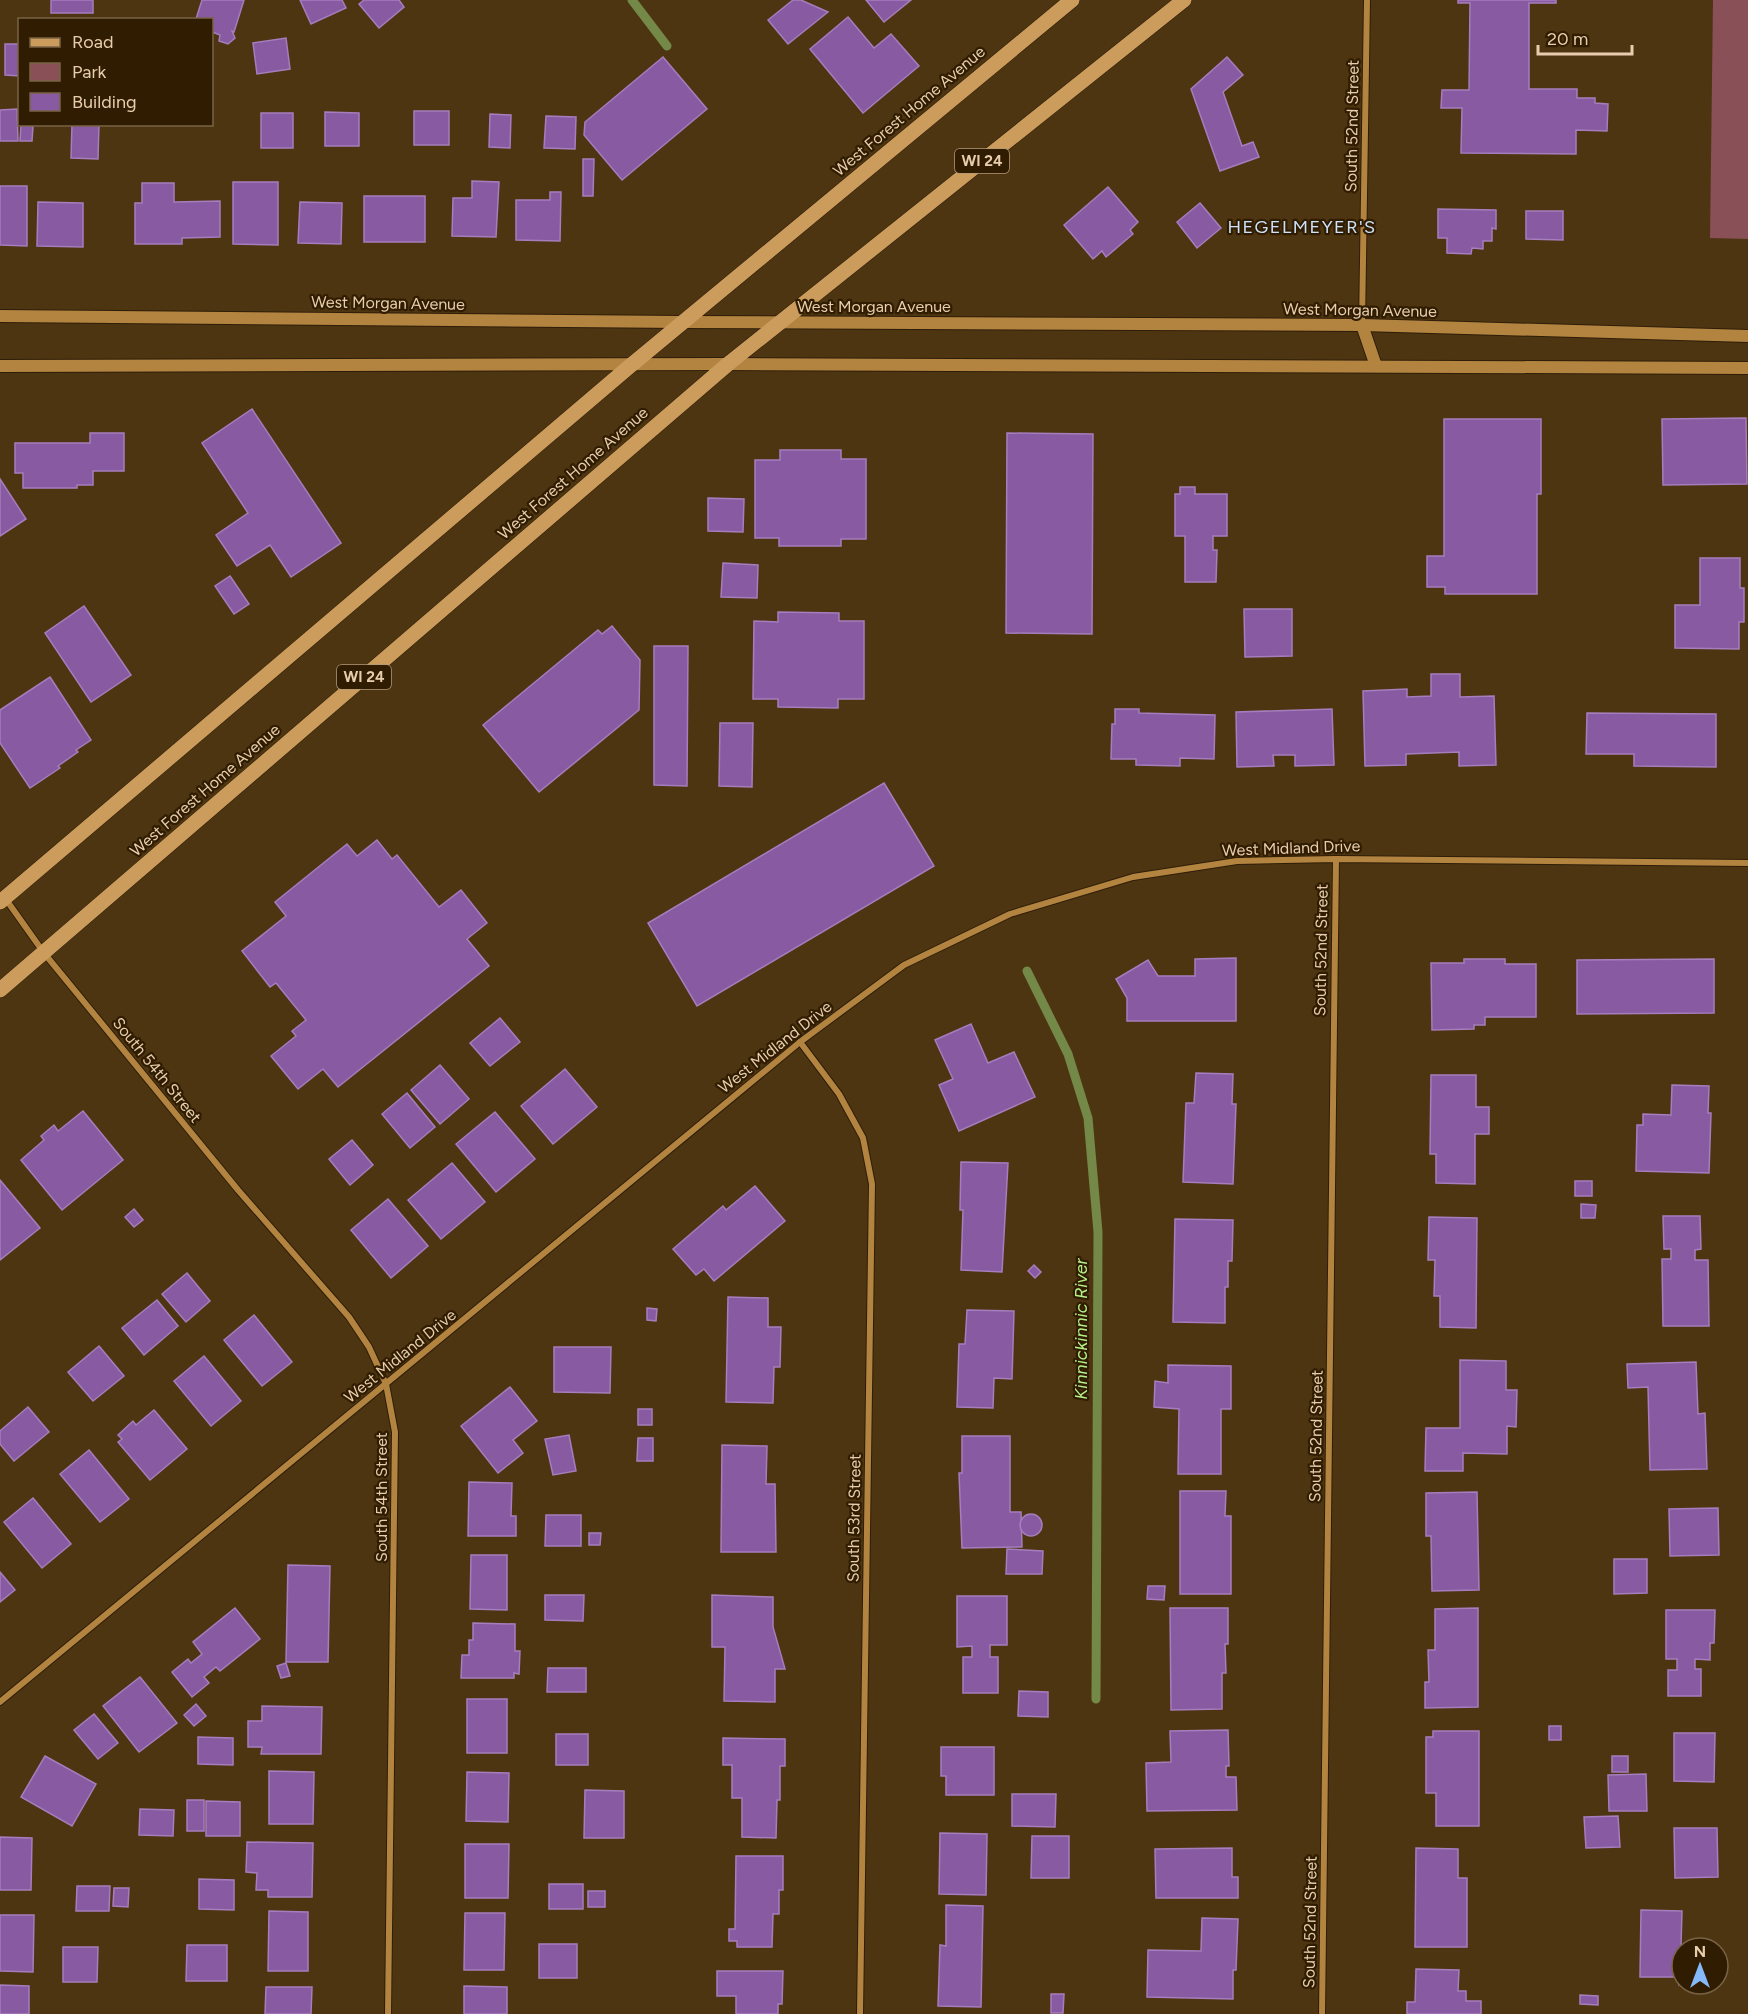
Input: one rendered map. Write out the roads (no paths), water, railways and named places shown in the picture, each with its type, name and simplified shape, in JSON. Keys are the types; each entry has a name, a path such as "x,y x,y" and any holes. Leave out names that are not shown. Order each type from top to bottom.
{"main road":[{"name":"West Forest Home Avenue","path":"3,900 682,322 1072,0"},
{"name":"West Forest Home Avenue","path":"0,990 728,364 1184,0"}],"street":[{"name":"South 52nd Street","path":"1362,325 1367,0"},
{"name":"West Morgan Avenue","path":"0,316 1362,325 1748,336"},
{"path":"1362,325 1376,366"},
{"path":"0,366 728,364 1748,368"},
{"name":"South 52nd Street","path":"1322,2014 1336,859"},
{"name":"West Midland Drive","path":"0,1702 800,1042 904,965 1010,914 1133,877 1237,861 1336,859 1748,863"},
{"name":"South 54th Street","path":"3,900 238,1190 349,1317 369,1347 386,1384 395,1432 388,2014"},
{"name":"South 53rd Street","path":"800,1042 839,1094 863,1138 872,1184 860,2014"}],"waterway":[{"name":"Kinnickinnic River","path":"632,0 667,46"},
{"name":"Kinnickinnic River","path":"1027,971 1068,1054 1088,1118 1098,1232 1096,1699"}],"district":[{"name":"HEGELMEYER'S","path":"1302,227"}]}
